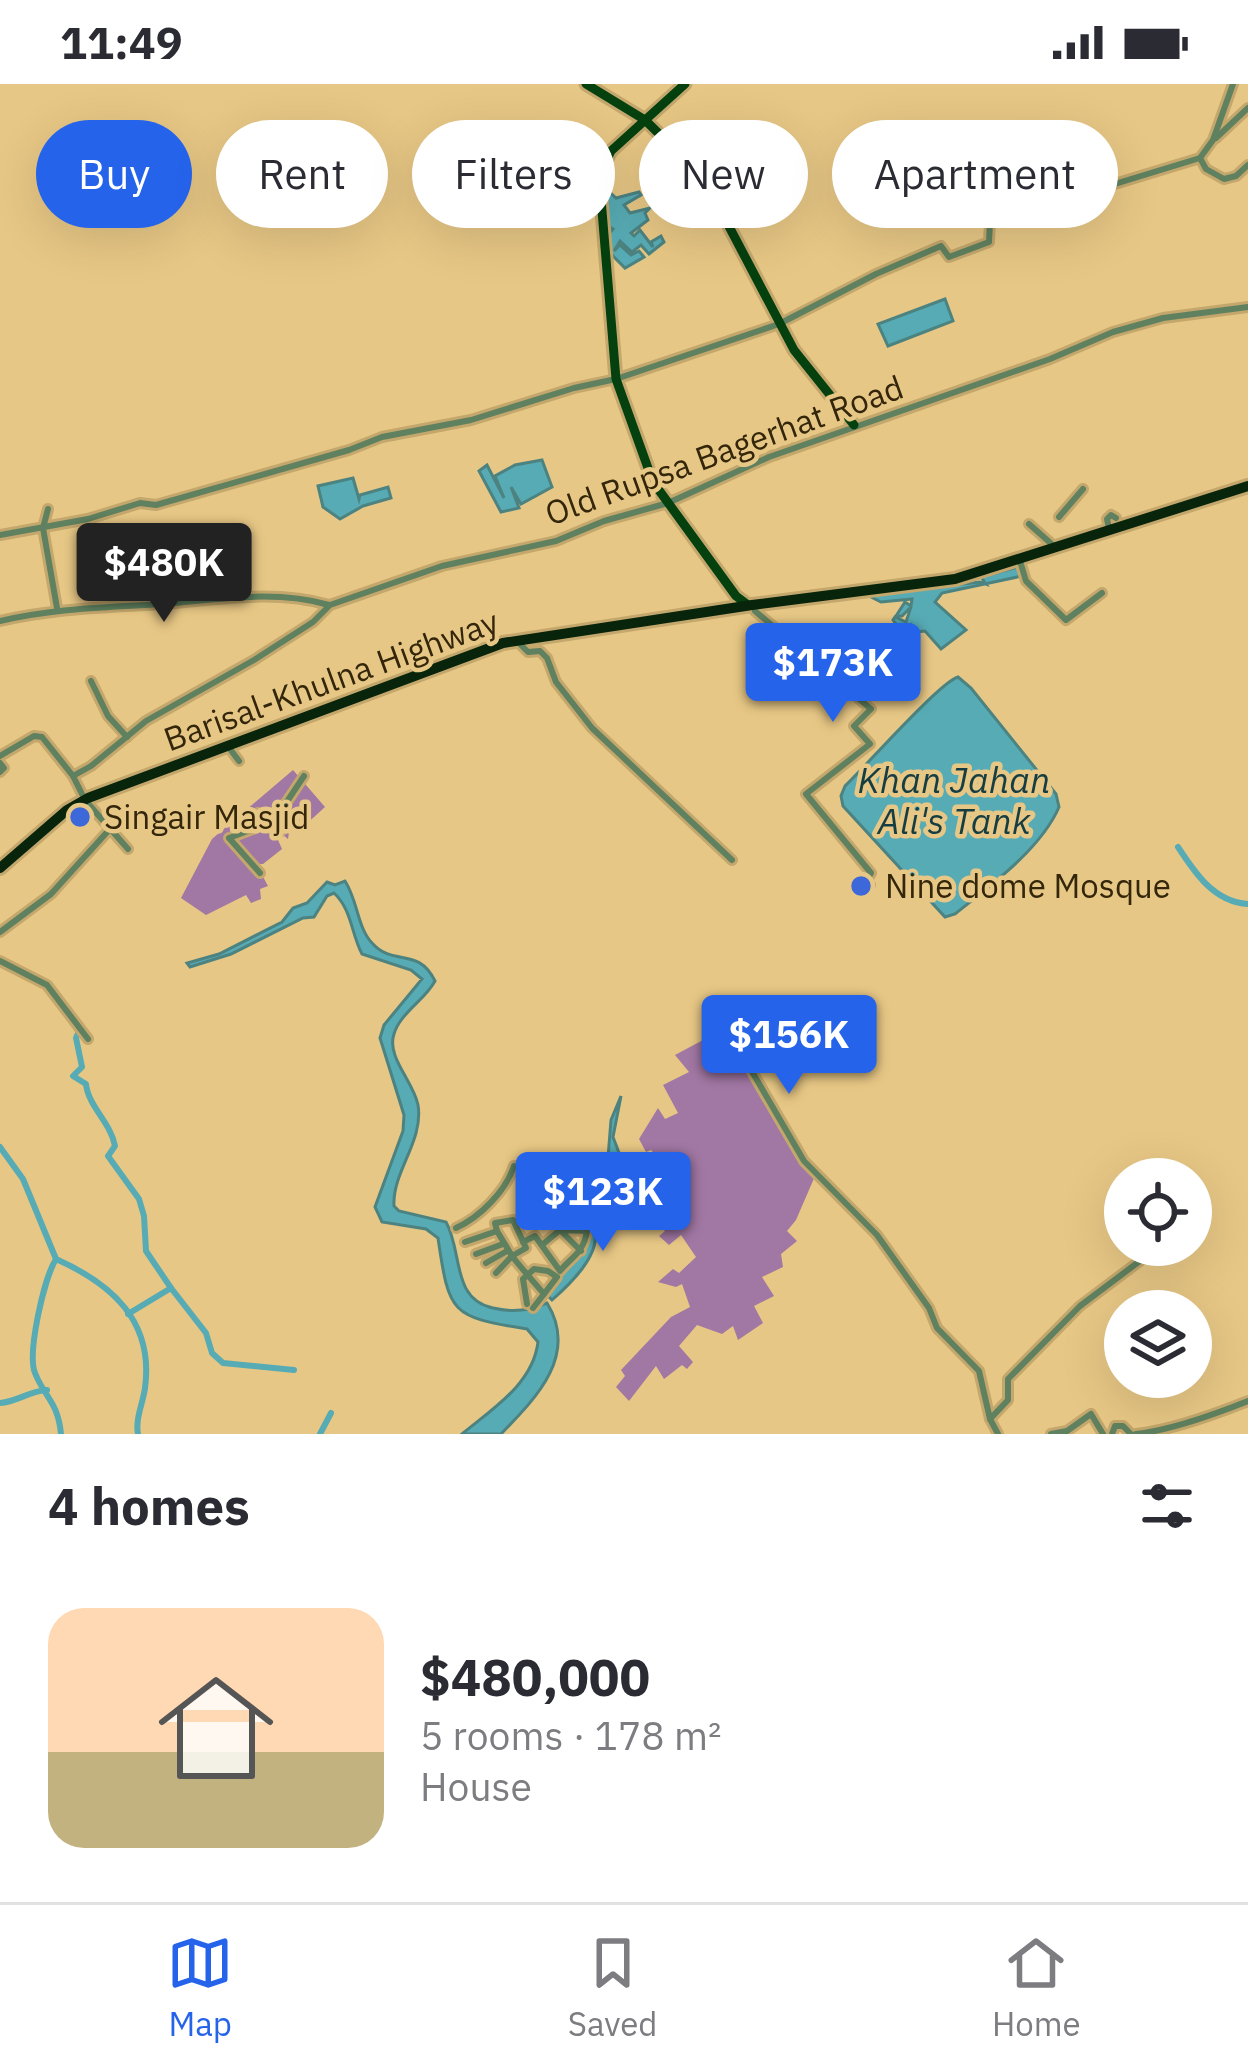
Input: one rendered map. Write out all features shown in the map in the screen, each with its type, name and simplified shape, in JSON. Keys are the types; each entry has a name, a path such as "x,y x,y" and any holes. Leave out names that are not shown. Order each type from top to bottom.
{"highway":[{"name":"Barisal-Khulna Highway","path":"0,868 85,800 232,752 516,641 955,579 1248,486"}],"main road":[{"path":"586,84 645,120 685,84"},
{"path":"639,126 611,152 599,175 616,379 653,482 750,606"},
{"path":"729,228 779,324 820,386 854,425"}],"street":[{"path":"1213,140 1232,84"},
{"path":"0,535 88,519 140,503 156,506 349,451 382,437 471,420 616,379 779,324 941,246 949,257 989,242 990,222 1200,158 1248,108"},
{"path":"1200,158 1206,169 1224,179 1248,166"},
{"name":"Old Rupsa Bagerhat Road","path":"73,776 127,737 301,630 330,605 442,566 556,542 701,490 741,468 854,425 1050,359 1131,326 1248,308"},
{"path":"1059,517 1083,489"},
{"path":"48,509 43,528 57,608"},
{"path":"1132,512 1148,520"},
{"path":"1110,532 1106,522 1112,514"},
{"path":"1029,524 1058,549"},
{"path":"1020,560 1025,576 1066,620 1102,593"},
{"path":"0,621 57,608 223,597 302,597 330,605"},
{"path":"750,606 871,709 854,726 870,744 806,794 830,828 860,857 871,873 870,886"},
{"path":"516,641 528,652 540,651 547,658 556,682 592,728 732,860"},
{"path":"91,681 108,716 127,737"},
{"path":"3,767 34,736 42,737 73,776 85,800 128,849"},
{"path":"260,873 229,838 253,829 261,815 286,803 304,776"},
{"path":"261,815 281,831"},
{"path":"0,932 52,894 110,830"},
{"path":"0,961 47,985 88,1039"},
{"path":"738,1017 722,1030 736,1057 747,1063 803,1161 877,1235 938,1328 979,1371 998,1434"},
{"path":"456,1228 482,1210 507,1182 514,1166"},
{"path":"482,1210 544,1294"},
{"path":"465,1242 513,1220 526,1248 476,1254"},
{"path":"542,1245 560,1230 586,1231 581,1251 530,1306 523,1279 534,1269 558,1274"},
{"path":"560,1230 581,1251"},
{"path":"523,1242 535,1236 558,1274"},
{"path":"486,1263 508,1251"},
{"path":"496,1273 508,1251"},
{"path":"990,1419 1008,1400 1008,1379 1044,1340 1132,1266"},
{"path":"1051,1434 1067,1431 1091,1414 1107,1434 1115,1426 1134,1434 1157,1433 1248,1401"}],"shaded area":[{"path":"293,770 325,807 303,827 290,825 288,839 283,835 278,840 282,849 256,864 268,886 260,889 261,899 251,903 246,895 206,915 181,898 212,839"},
{"path":"718,1032 733,1058 746,1065 786,1141 815,1176 787,1231 797,1241 781,1254 783,1267 762,1277 774,1296 754,1306 763,1323 738,1340 733,1326 722,1334 697,1325 679,1346 693,1362 687,1369 682,1365 664,1379 656,1366 629,1401 616,1387 625,1376 621,1370 671,1317 690,1307 682,1284 658,1282 673,1269 679,1273 696,1257 681,1235 669,1245 659,1236 665,1231 653,1219 660,1208 649,1180 665,1166 651,1150 646,1152 639,1139 658,1108 665,1119 678,1113 663,1085 689,1072 675,1055"}],"water":[{"path":"639,192 624,205 630,213 639,211 639,227 631,233 634,236 640,230 653,247 651,242 661,236 664,242 649,254 641,245 632,252 620,241 614,251 620,245 631,255 639,251 644,257 625,268 609,257 608,235 613,229 615,197"},
{"path":"945,299 953,321 888,346 878,324"},
{"path":"542,460 552,487 521,504 511,487 519,508 501,512 479,471 487,465 504,498 495,476 515,465"},
{"path":"353,478 359,499 388,487 391,498 340,519 323,507 318,486"},
{"path":"1018,567 1022,576 986,584 981,577"},
{"path":"980,582 985,584 942,593 935,602 966,630 941,649 925,631 916,632 910,641 902,635 909,625 899,628 893,620 906,622 911,607 896,616 905,602 911,606 912,599 881,602 867,595"},
{"name":"Khan Jahan Ali's Tank","path":"958,677 1056,794 1059,807 1040,838 1013,866 945,917 843,806 841,796 845,786 903,726"},
{"path":"345,881 372,943 388,954 421,964 435,981 394,1034 394,1052 415,1096 419,1118 394,1206 446,1222 464,1285 480,1303 515,1310 547,1303 556,1322 556,1358 549,1374 501,1434 462,1434 520,1383 538,1342 527,1329 483,1320 458,1308 446,1283 438,1238 426,1229 382,1222 375,1207 403,1131 404,1115 380,1038 384,1025 422,979 411,970 362,954 348,914 334,893 314,917 231,954 190,967 187,963 219,954 282,922 327,882"},
{"path":"621,1096 613,1137 621,1158 612,1189 598,1213 601,1226 595,1231 593,1250 552,1300 546,1294 569,1262 580,1256 590,1211 606,1183 611,1120"}],"waterway":[{"path":"1178,847 1215,892 1248,904"},
{"path":"80,1029 76,1038 82,1067 73,1076 86,1084 109,1130 115,1146 108,1156 139,1199 146,1251 171,1288"},
{"path":"0,1147 23,1179 56,1259 95,1280 136,1324 146,1364 138,1434"},
{"path":"56,1259 38,1316 33,1363 57,1414 61,1434"},
{"path":"128,1314 171,1288 223,1363 294,1370"},
{"path":"0,1403 47,1390"},
{"path":"320,1434 331,1413"}],"place":[{"name":"Singair Masjid","path":"80,817"},
{"name":"Nine dome Mosque","path":"861,886"}]}
